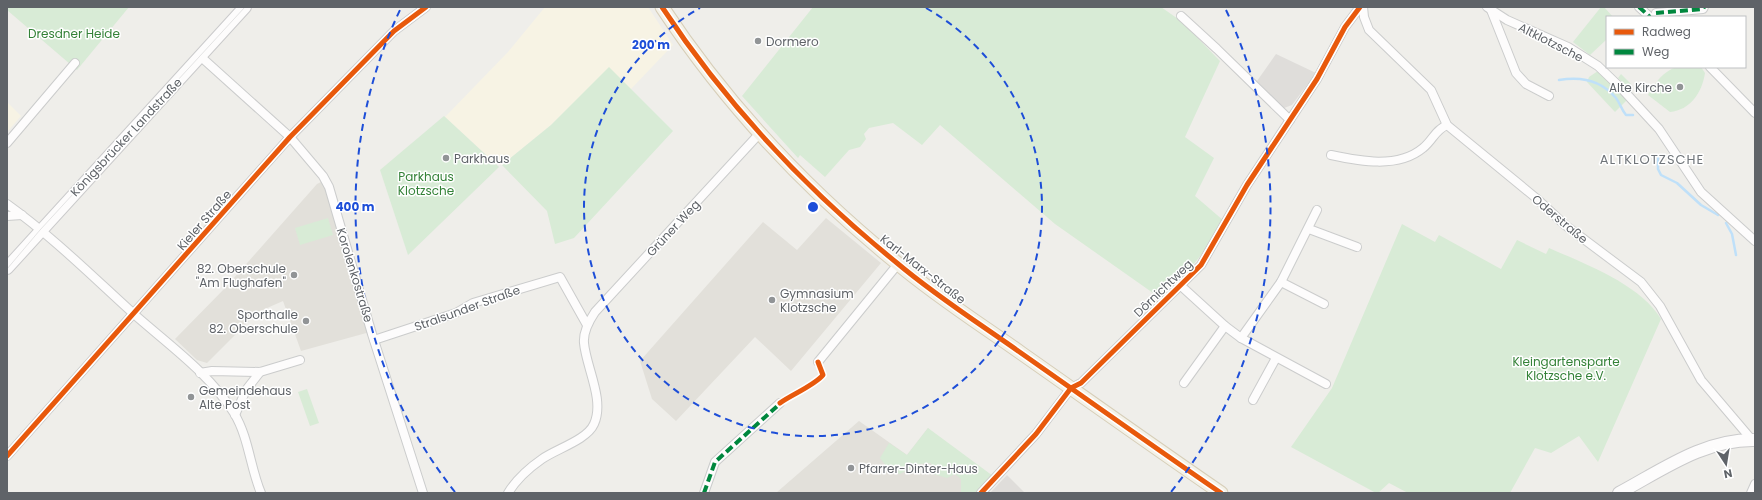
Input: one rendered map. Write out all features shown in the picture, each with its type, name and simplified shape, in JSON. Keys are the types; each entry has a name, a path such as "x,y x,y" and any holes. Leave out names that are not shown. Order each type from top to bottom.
{"main road":[{"name":"Königsbrücker Landstraße","path":"7,268 40,230 245,7"},
{"name":"Karl-Marx-Straße","path":"662,7 731,100 760,133 837,212 898,264 973,320 1221,493"},
{"path":"1619,493 1694,452 1712,445 1731,441 1754,440"}],"street":[{"name":"Kieler Straße","path":"7,456 290,137 394,31 426,7"},
{"name":"Dörnichtweg","path":"981,493 1036,434 1071,388 1081,383 1201,265 1247,185 1317,79 1345,28 1361,7"},
{"name":"Oderstraße","path":"1361,7 1369,30 1431,90 1447,124 1536,198 1566,226 1640,282 1660,306 1701,380 1754,440"},
{"path":"1639,7 1654,14 1703,8"},
{"path":"1489,9 1516,74 1526,84 1549,96"},
{"name":"Altklotzsche","path":"1489,9 1507,20 1568,48 1598,66 1623,90 1659,129 1701,192 1710,202 1755,241"},
{"path":"1181,16 1290,120"},
{"name":"Korolenkostraße","path":"200,56 290,137 323,176 329,187 374,340 424,493"},
{"path":"7,143 75,63"},
{"path":"1711,68 1755,113"},
{"path":"1330,155 1378,162 1401,158 1416,153 1424,148 1439,128 1447,124"},
{"name":"Grüner Weg","path":"508,493 512,486 542,459 582,436 594,424 598,403 584,342 587,325 595,312 760,133"},
{"path":"7,204 40,230 134,313 220,394 235,415 248,445 258,491"},
{"path":"1241,338 1282,282 1317,210"},
{"path":"7,216 22,215"},
{"path":"1309,229 1357,247"},
{"name":"Karl-Marx-Straße","path":"818,362 898,264"},
{"name":"Stralsunder Straße","path":"374,340 456,313 473,303 560,277 587,325"},
{"path":"1282,282 1324,304"},
{"path":"1180,285 1225,326 1241,338 1326,384"},
{"path":"1184,383 1225,326"},
{"path":"1253,400 1276,358"},
{"path":"200,374 212,371 260,372 300,360"},
{"path":"235,415 246,390 260,372"},
{"path":"704,493 715,462 780,404"},
{"path":"1751,493 1755,484"}],"shaded area":[{"path":"545,7 648,7 673,45 630,90 609,68 551,125 502,165 496,164 445,117 508,52"},
{"path":"1276,54 1316,73 1292,105 1284,108 1257,81"},
{"path":"7,102 21,116 7,132"},
{"name":"82. Oberschule \"Am Flughafen\"","path":"323,181 370,332 301,351 283,301 258,312 207,363 197,360 175,339 225,288 317,184"},
{"name":"Gymnasium Klotzsche","path":"826,218 881,263 791,371 755,337 676,421 652,399 640,361 763,222 797,250"},
{"path":"859,421 907,455 928,428 978,493 776,493"},
{"path":"1007,475 1025,493 990,493"}],"green space":[{"name":"Dresdner Heide","path":"7,7 129,7 77,70 7,10"},
{"path":"813,7 1161,7 1181,21 1220,61 1185,137 1214,158 1195,196 1224,221 1201,255 1185,275 1181,272 1153,293 1055,224 940,125 922,145 893,123 869,128 864,134 866,139 860,147 849,150 825,177 800,155 798,158 742,96"},
{"path":"1601,7 1604,7 1612,16 1606,16 1606,40 1590,55 1573,42"},
{"path":"609,67 673,131 574,238 555,244 547,211 502,165 551,125"},
{"path":"1702,68 1705,73 1701,87 1694,99 1683,108 1670,112 1648,95 1664,74 1672,69"},
{"path":"1598,71 1627,100 1615,112 1587,82 1589,77"},
{"path":"1621,74 1631,84 1627,87 1618,78"},
{"name":"Parkhaus Klotzsche","path":"444,116 499,167 408,255 380,170"},
{"path":"328,218 333,235 300,245 295,228"},
{"name":"Kleingartensparte Klotzsche e.V.","path":"1402,224 1435,242 1439,235 1501,269 1517,240 1546,254 1549,248 1611,276 1640,295 1652,307 1661,319 1598,462 1579,436 1551,453 1535,448 1510,493 1408,493 1389,483 1378,493 1376,493 1291,447 1332,388"},
{"path":"307,389 319,423 310,426 298,392"},
{"path":"928,428 993,476 978,493 961,493 961,479 955,474 947,478 933,474 931,463 919,464 900,474 890,471 880,458 889,443 907,455"}],"waterway":[{"path":"1559,80 1583,79 1597,83 1616,98 1626,115 1633,115"},
{"path":"1658,156 1658,169 1661,175 1677,183 1701,205 1718,215"},
{"path":"1726,223 1732,234 1736,255"}],"tram line":[{"path":"7,269 40,230 245,7"}],"marked path":[{"path":"1639,7 1649,16"},
{"path":"1656,13 1703,9 1704,7"},
{"path":"704,493 715,462 783,401"}],"cycle path":[{"path":"7,456 290,137 394,31 426,7"},
{"path":"662,7 713,78 770,144 831,206 864,235 912,275 943,298 1221,493"},
{"path":"981,493 1036,434 1071,388 1081,383 1201,265 1247,185 1317,79 1345,27 1360,7"},
{"path":"780,403 823,375 818,362"}],"place":[{"name":"Dormero","path":"758,41"},
{"name":"Alte Kirche","path":"1680,87"},
{"name":"Parkhaus","path":"446,158"},
{"name":"82. Oberschule \"Am Flughafen\"","path":"294,275"},
{"name":"Gymnasium Klotzsche","path":"772,300"},
{"name":"Sporthalle 82. Oberschule","path":"306,321"},
{"name":"Gemeindehaus Alte Post","path":"191,397"},
{"name":"Pfarrer-Dinter-Haus","path":"851,468"}],"district":[{"name":"ALTKLOTZSCHE","path":"1652,159"}]}
